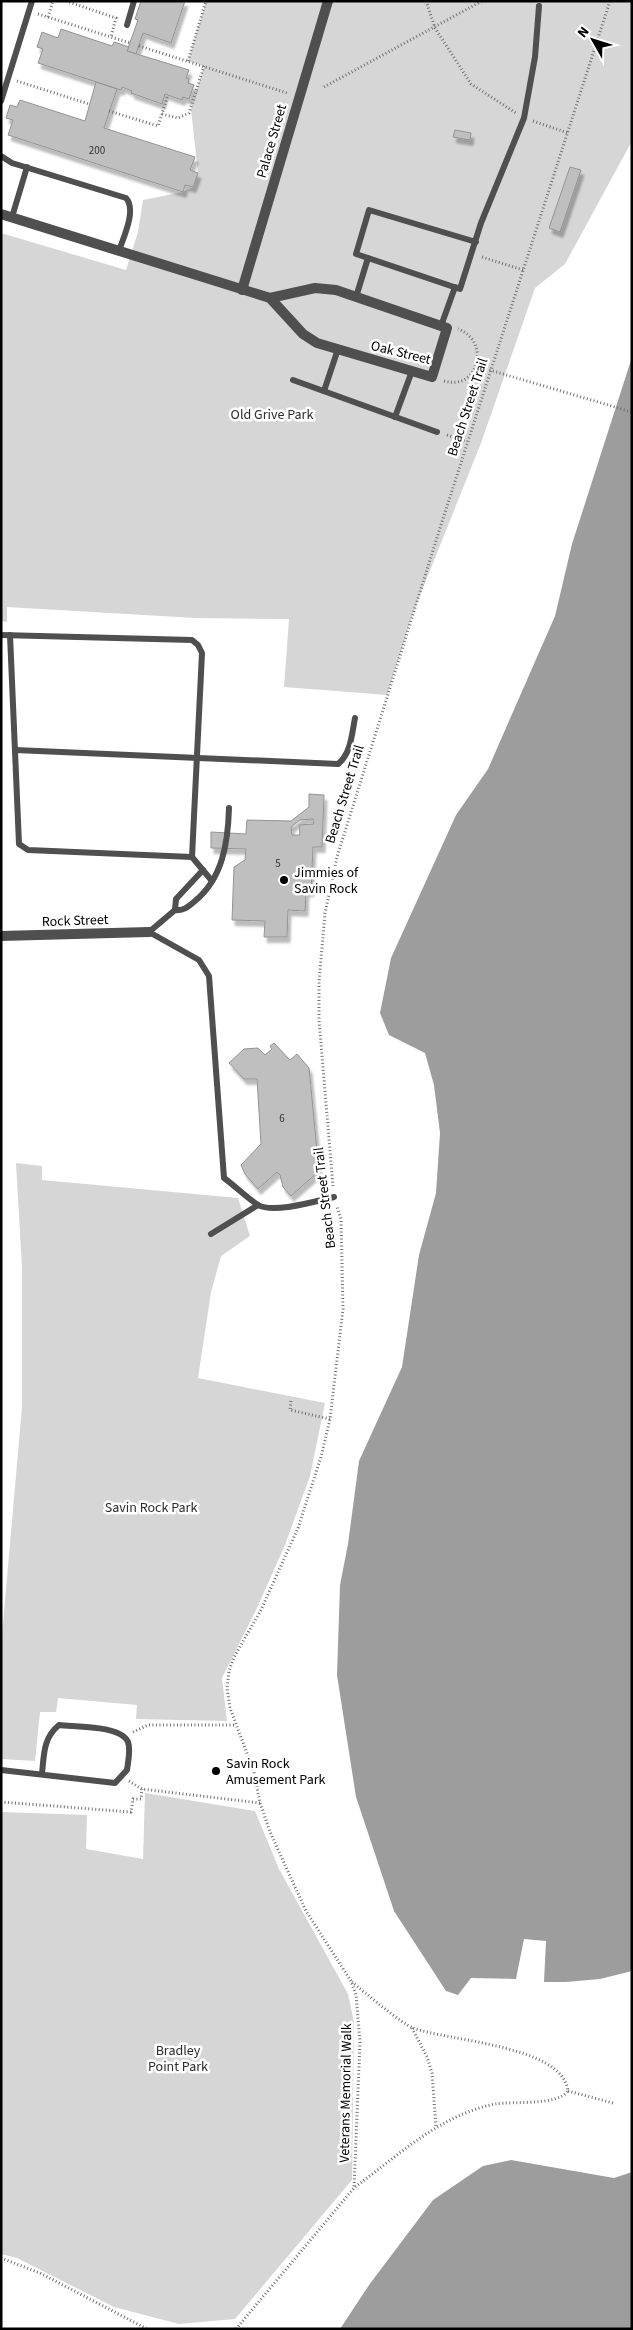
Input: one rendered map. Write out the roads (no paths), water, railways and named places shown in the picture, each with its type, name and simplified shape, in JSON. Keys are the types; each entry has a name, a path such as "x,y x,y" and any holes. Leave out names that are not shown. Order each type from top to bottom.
{"street":[{"name":"Palace Street","path":"242,290 328,1"},
{"path":"6,215 270,298 315,288 336,290 441,326"},
{"name":"Oak Street","path":"270,298 303,334 317,343 432,377 447,328 441,326"},
{"name":"Rock Street","path":"1,936 149,932"}],"lane":[{"path":"1,101 32,1"},
{"path":"127,25 134,1"},
{"path":"476,242 369,210 356,254 460,289 476,242 481,223 524,118 535,57 539,6"},
{"path":"1,156 27,167 126,198 130,203 130,210 118,251"},
{"path":"6,215 27,167"},
{"path":"356,297 368,258"},
{"path":"441,326 455,287"},
{"path":"324,391 338,349"},
{"path":"395,417 412,371"},
{"path":"293,380 437,432"},
{"path":"1,635 192,640 198,645 202,653 192,857 212,881"},
{"path":"10,635 19,844 23,849 192,857"},
{"path":"15,750 338,764 344,759 355,718"},
{"path":"229,808 224,854 212,881 199,898 185,910 175,910 149,932 199,960 209,976 224,1178 258,1205 267,1208 278,1208 334,1197"},
{"path":"175,910 176,898 203,870"},
{"path":"211,1234 258,1205"},
{"path":"1,1770 114,1782 122,1777 127,1770 128,1743 124,1736 115,1731 59,1725 50,1732 46,1740 42,1774"}],"place":[{"name":"Jimmies of Savin Rock","path":"284,880"},
{"name":"Savin Rock Amusement Park","path":"216,1771"}],"park label":[{"name":"Old Grive Park","path":"272,414"},
{"name":"Savin Rock Park","path":"151,1507"},
{"name":"Bradley Point Park","path":"178,2058"}]}
